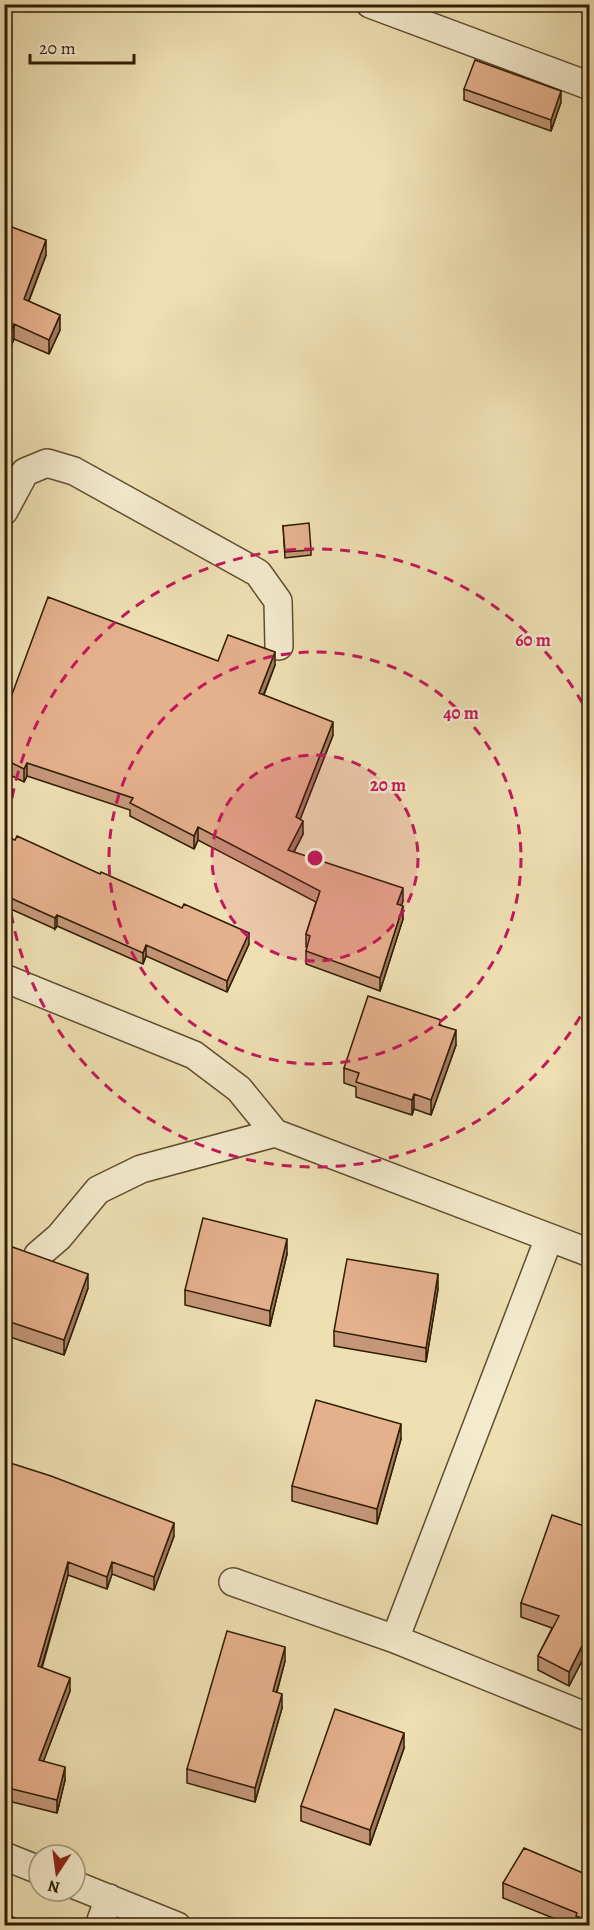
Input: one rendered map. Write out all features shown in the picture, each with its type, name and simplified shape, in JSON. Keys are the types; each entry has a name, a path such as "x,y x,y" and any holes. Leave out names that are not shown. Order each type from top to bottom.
{"street":[{"path":"370,4 590,86"},
{"path":"4,511 25,472 47,463 74,471 258,573 278,601 279,646"},
{"path":"4,978 194,1055 238,1089 275,1133 590,1253"},
{"path":"38,1255 59,1237 98,1190 141,1169 275,1133"},
{"path":"395,1639 549,1238"},
{"path":"232,1582 395,1639 590,1718"},
{"path":"4,1857 27,1866"},
{"path":"87,1890 177,1926"},
{"path":"99,1926 109,1898"}],"building":[{"path":"475,60 561,91 551,120 464,89"},
{"path":"4,224 46,240 24,299 60,315 49,340 14,324 11,331 4,328"},
{"path":"309,523 311,550 285,552 283,526"},
{"path":"48,597 218,661 228,635 275,652 259,693 333,722 296,817 303,821 288,850 403,888 397,904 403,906 380,978 306,951 310,936 306,934 320,891 198,827 194,836 130,803 133,798 27,763 24,769 4,759 4,694 11,697"},
{"path":"4,836 15,840 17,836 100,874 101,872 182,908 184,904 249,933 227,981 146,945 143,953 57,915 55,918 4,895"},
{"path":"368,996 441,1020 439,1025 456,1030 431,1100 414,1094 412,1100 356,1082 359,1073 344,1068"},
{"path":"203,1218 287,1239 270,1311 185,1290"},
{"path":"4,1244 88,1274 64,1340 4,1320"},
{"path":"347,1259 438,1274 426,1348 334,1331"},
{"path":"316,1400 401,1424 377,1509 292,1486"},
{"path":"590,1429 590,1448 585,1446"},
{"path":"4,1461 51,1476 174,1523 154,1577 112,1562 107,1577 68,1562 38,1666 70,1678 39,1760 65,1767 57,1800 4,1787"},
{"path":"552,1515 590,1528 587,1541 590,1542 590,1644 584,1642 569,1672 538,1656 559,1616 521,1603"},
{"path":"227,1631 285,1647 273,1691 282,1694 255,1788 187,1769"},
{"path":"335,1709 404,1733 370,1830 301,1806"},
{"path":"524,1848 590,1876 590,1921 576,1916 577,1913 503,1883"},
{"path":"4,1913 24,1922 22,1926 4,1926"}]}
